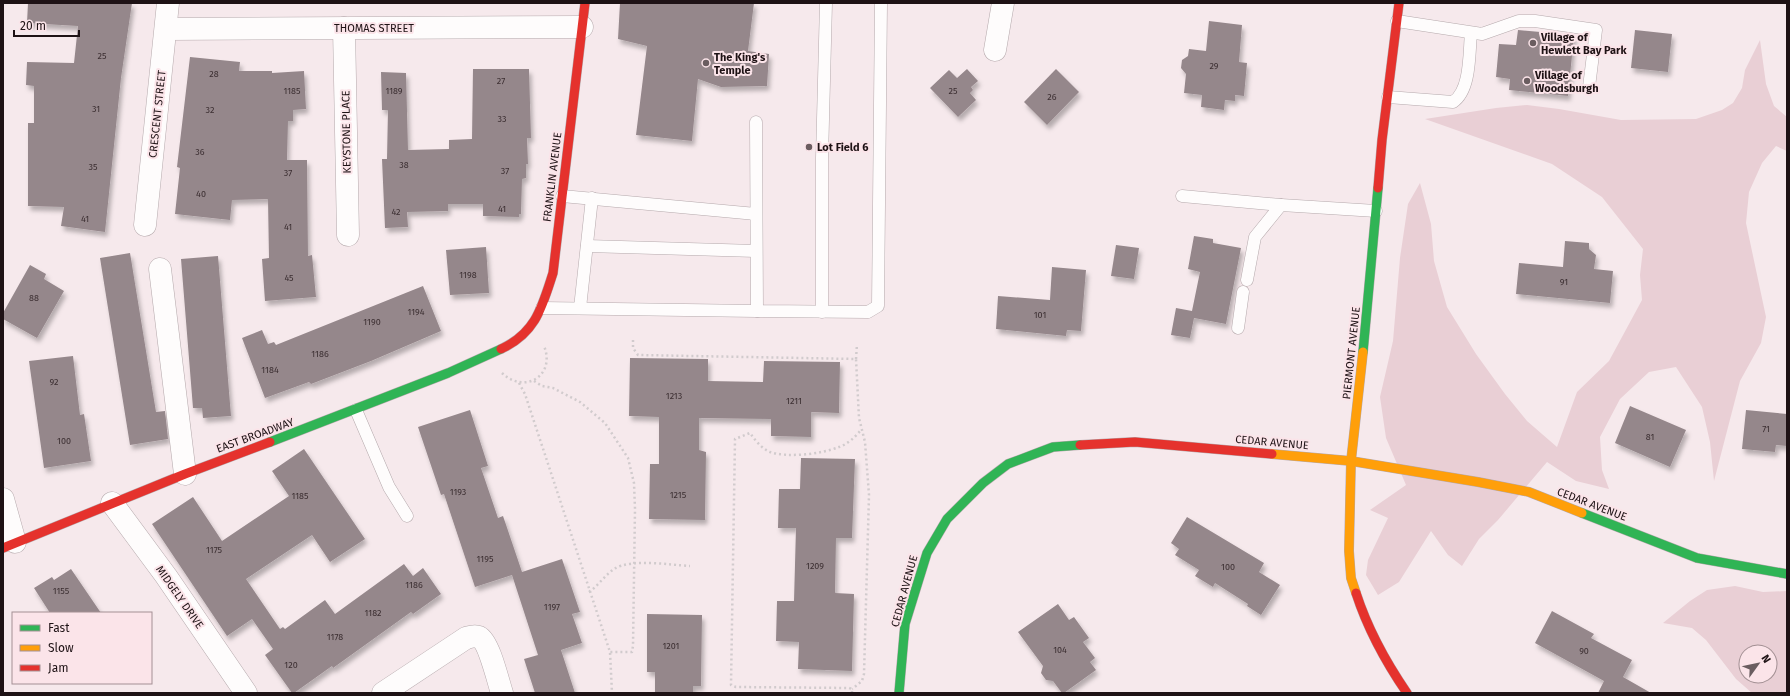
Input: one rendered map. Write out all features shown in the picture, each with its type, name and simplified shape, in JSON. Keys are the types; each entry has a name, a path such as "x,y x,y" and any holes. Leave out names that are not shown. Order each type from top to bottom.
{"street":[{"name":"CRESCENT STREET","path":"145,225 168,3"},
{"name":"FRANKLIN AVENUE","path":"514,343 531,327 542,308 553,273 585,3"},
{"path":"995,50 1003,3"},
{"name":"PIERMONT AVENUE","path":"1400,3 1388,97 1369,297 1351,461 1349,551 1351,578 1365,621 1387,664 1407,693"},
{"name":"THOMAS STREET","path":"166,28 582,28"},
{"name":"KEYSTONE PLACE","path":"344,28 348,235"},
{"path":"160,269 185,474"},
{"name":"EAST BROADWAY","path":"9,545 185,474 356,410 448,373 514,343"},
{"name":"CEDAR AVENUE","path":"899,693 905,624 927,553 947,518 983,482 1008,464 1053,447 1135,442 1351,461 1529,492 1697,558 1787,574"},
{"path":"3,499 9,545"},
{"name":"MIDGELY DRIVE","path":"112,503 166,576 246,693"},
{"path":"383,693 466,638 473,636 480,637 486,646 502,693"}],"lane":[{"path":"822,312 822,158 826,3"},
{"path":"542,308 868,312 878,306 881,3"},
{"path":"1397,21 1482,34 1519,21 1535,21 1596,30 1589,87"},
{"path":"1388,97 1452,102 1457,100 1462,94 1467,73 1471,33"},
{"path":"756,122 756,311"},
{"path":"562,196 756,214"},
{"path":"1182,196 1281,205 1376,211"},
{"path":"580,308 592,198"},
{"path":"1247,280 1255,237 1281,205"},
{"path":"587,246 756,251"},
{"path":"1238,328 1243,292"},
{"path":"356,410 389,487 407,516"}],"path":[{"path":"633,340 633,348 638,355 856,359"},
{"path":"500,371 512,380 519,383 534,381 543,372 546,365 546,350 543,344"},
{"path":"857,344 856,359 859,418 865,442 869,495 864,674 862,681 852,689 736,687 731,685 735,439 750,433 756,442 770,452 797,455 825,452 840,447 853,439 861,430"},
{"path":"534,381 542,386 553,388 564,393 580,402 593,412 604,423 628,458 634,483 632,652 610,652"},
{"path":"519,383 525,394 610,652 612,693"},
{"path":"589,592 615,569 634,563 690,566"}],"shaded area":[{"path":"1760,40 1766,84 1774,106 1787,117 1787,151 1776,146 1762,163 1749,192 1746,223 1766,317 1761,343 1740,381 1714,481 1710,442 1702,407 1676,367 1649,372 1620,399 1600,437 1602,470 1609,489 1576,481 1547,462 1498,520 1479,539 1462,566 1448,555 1431,531 1399,582 1378,595 1366,575 1368,560 1388,518 1370,510 1406,485 1386,438 1380,397 1393,341 1400,258 1408,204 1420,183 1431,224 1434,261 1447,307 1476,354 1505,394 1527,421 1557,447 1577,392 1609,361 1642,300 1640,275 1643,249 1602,197 1552,164 1425,119 1496,108 1527,105 1621,120 1696,119 1722,110 1733,103 1742,88 1745,70"},
{"path":"1735,586 1763,592 1787,591 1787,693 1752,693 1742,684 1778,684 1778,644 1738,644 1738,681 1706,640 1692,628 1663,623 1690,601 1707,590"}],"building":[{"path":"28,3 132,3 121,78 105,232 61,226 64,207 28,206 28,123 34,123 34,86 26,85 27,62 74,63 78,26 27,23"},
{"name":"The King's Temple","path":"620,3 754,3 748,51 769,54 767,86 721,87 698,79 692,141 636,135 647,46 618,39"},
{"path":"1209,21 1242,25 1239,62 1247,63 1244,96 1235,95 1235,101 1225,100 1224,110 1201,107 1202,95 1184,93 1186,74 1181,68 1182,60 1188,56 1189,49 1206,51"},
{"path":"1518,30 1574,35 1568,96 1509,90 1510,79 1496,77 1499,44 1516,45"},
{"path":"1635,30 1672,34 1668,72 1631,68"},
{"path":"190,57 240,62 239,71 272,71 272,73 304,71 306,109 293,110 293,121 288,121 287,160 307,160 308,256 312,255 316,297 265,301 262,259 269,258 268,199 232,200 230,220 175,214 180,168 177,167"},
{"path":"473,69 529,69 531,138 527,138 528,164 526,164 526,178 522,179 521,214 519,214 519,217 483,216 483,204 448,204 448,211 407,212 408,227 385,228 382,159 387,159 388,110 382,110 381,72 406,73 408,150 449,149 449,140 472,139"},
{"path":"967,69 978,81 971,87 973,90 970,93 976,100 958,117 930,88 949,70 957,78"},
{"path":"1056,69 1079,92 1047,125 1024,102"},
{"path":"1194,236 1213,239 1213,243 1241,248 1226,324 1194,318 1190,338 1171,335 1176,308 1192,311 1200,272 1188,269"},
{"path":"1565,241 1589,243 1589,249 1596,255 1594,269 1613,271 1610,303 1516,294 1519,263 1563,267"},
{"path":"1116,245 1139,248 1134,279 1111,276"},
{"path":"486,247 489,293 450,295 446,250"},
{"path":"130,253 156,412 165,411 168,439 130,445 100,258"},
{"path":"218,256 231,416 203,418 202,408 193,408 181,259"},
{"path":"30,265 46,274 44,279 64,291 37,338 3,319 3,313"},
{"path":"1052,267 1086,270 1081,331 1067,330 1066,336 996,329 998,296 1050,300"},
{"path":"423,286 441,331 371,361 311,384 309,382 265,398 242,338 262,330 268,344 274,342 276,345"},
{"path":"73,356 80,415 84,414 91,461 44,468 29,361"},
{"path":"630,358 708,359 708,381 763,382 764,361 840,362 839,413 811,412 811,437 771,436 771,419 699,418 699,450 706,452 705,520 649,519 650,464 659,464 659,417 629,416"},
{"path":"1630,406 1686,430 1670,467 1615,443"},
{"path":"470,410 488,466 481,468 498,518 503,516 522,572 562,559 580,612 572,614 582,643 561,650 575,693 535,693 524,659 538,655 512,575 475,587 444,494 441,495 418,427"},
{"path":"1746,410 1787,414 1787,446 1776,445 1775,452 1742,449"},
{"path":"304,449 365,539 330,562 312,535 246,579 280,629 283,627 285,629 325,600 335,614 404,564 413,576 423,568 441,594 413,614 411,612 333,668 332,666 292,693 265,655 273,649 252,619 227,636 152,524 193,497 222,541 289,496 272,471"},
{"path":"801,458 855,459 852,538 836,538 835,593 854,594 852,671 798,669 799,642 776,641 777,601 794,601 796,528 778,528 779,489 800,489"},
{"path":"1187,517 1264,563 1259,572 1280,585 1261,615 1247,606 1248,604 1215,583 1213,587 1195,576 1199,570 1175,555 1179,549 1171,543"},
{"path":"71,569 100,612 49,612 34,588 52,577 54,580"},
{"path":"1058,604 1069,620 1074,617 1089,638 1083,642 1095,658 1090,662 1096,670 1064,693 1062,693 1053,681 1046,680 1041,673 1043,666 1018,632"},
{"path":"1552,611 1594,634 1591,638 1632,660 1623,677 1651,693 1598,693 1604,681 1535,643"},
{"path":"647,614 702,615 701,686 693,686 693,693 655,693 655,672 647,672"}],"traffic: fast":[{"path":"1363,352 1378,188"},
{"path":"270,442 448,373 501,349"},
{"path":"899,693 905,624 927,553 947,519 983,483 1008,464 1053,447 1080,445"},
{"path":"1582,513 1697,558 1787,574"}],"traffic: slow":[{"path":"1356,593 1351,578 1349,551 1351,461 1363,352"},
{"path":"1272,454 1351,461 1478,482 1529,492 1582,513"}],"traffic: jam":[{"path":"501,349 513,343 530,327 541,308 553,273 585,3"},
{"path":"1378,188 1382,140 1399,3"},
{"path":"3,548 185,474 270,442"},
{"path":"1080,445 1135,442 1272,454"},
{"path":"1356,593 1366,620 1378,645 1391,669 1407,693"}],"place":[{"name":"Village of Hewlett Bay Park","path":"1533,43"},
{"name":"The King's Temple","path":"706,63"},
{"name":"Village of Woodsburgh","path":"1527,81"},
{"name":"Lot Field 6","path":"809,147"}]}
